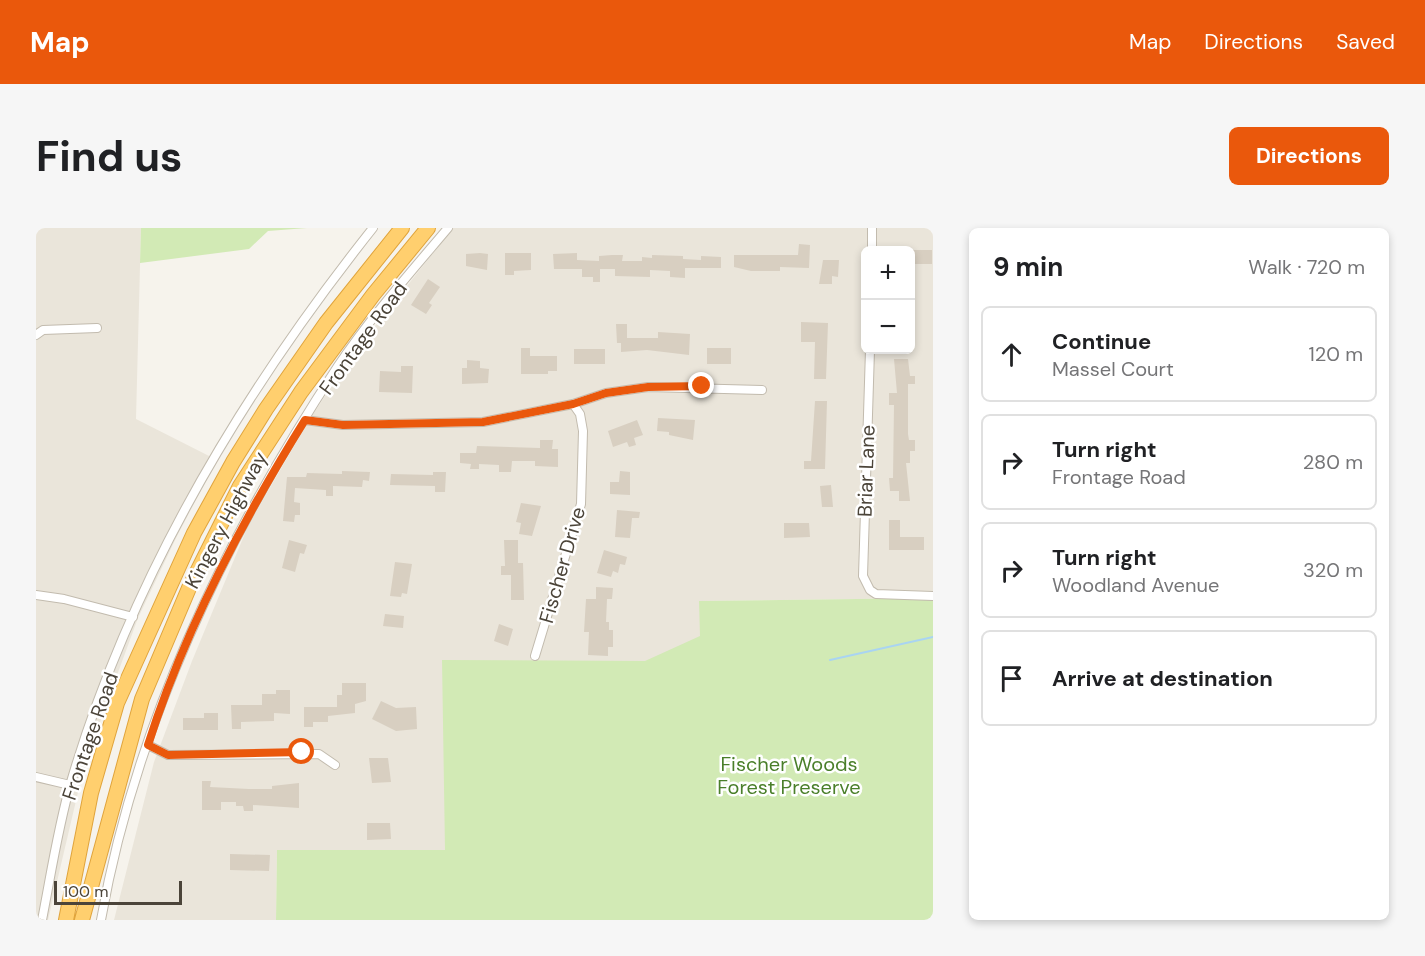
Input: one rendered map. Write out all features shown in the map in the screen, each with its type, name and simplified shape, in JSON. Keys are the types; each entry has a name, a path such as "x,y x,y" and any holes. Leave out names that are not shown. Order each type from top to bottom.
{"highway":[{"name":"Kingery Highway","path":"66,920 91,793 117,703 194,533 233,462 266,409 326,323 402,228"},
{"name":"Kingery Highway","path":"82,920 141,699 189,588 240,486 301,392 373,295 428,228"}],"street":[{"name":"Frontage Road","path":"42,920 70,785 85,736 147,583 210,460 291,336 373,228"},
{"name":"Frontage Road","path":"101,920 122,826 160,707 217,576 277,465 339,365 386,302 448,228"},
{"path":"872,228 872,246"},
{"path":"36,334 43,330 97,328"},
{"name":"Briar Lane","path":"870,354 863,576 870,590 885,597 933,596"},
{"path":"305,420 343,425 483,422 573,404 606,393 648,387 762,390"},
{"name":"Fischer Drive","path":"535,656 581,504 583,431 580,414 573,404"},
{"path":"36,595 64,599 133,617"},
{"path":"148,745 168,755 320,754 335,765"},
{"path":"36,777 70,785"}],"shaded area":[{"path":"36,228 141,228 136,419 217,460 138,618 102,716 79,788 48,920 36,920"},
{"path":"453,228 933,228 933,598 700,601 700,661 445,850 277,850 276,920 114,920 154,762 192,661 248,526 306,425 352,355"}],"green space":[{"path":"141,228 307,228 268,231 249,249 140,263"},
{"name":"Fischer Woods Forest Preserve","path":"933,598 933,920 276,920 277,850 445,850 442,660 645,661 700,636 699,601"}],"building":[{"path":"799,244 810,245 809,268 780,267 780,271 751,271 734,267 734,255 798,255"},
{"path":"915,250 932,250 932,264 915,264"},
{"path":"505,253 531,253 531,270 514,271 514,275 505,275"},
{"path":"577,253 577,260 599,261 599,256 612,255 623,255 622,261 642,261 642,257 652,258 652,255 683,256 683,259 701,260 701,256 721,257 721,268 685,268 685,278 670,277 670,271 650,270 650,277 615,276 615,269 600,269 600,282 593,282 593,277 582,277 582,269 554,269 553,254"},
{"path":"466,254 488,254 487,270 466,266"},
{"path":"823,260 839,260 838,277 832,276 832,284 819,284"},
{"path":"428,279 440,287 429,303 432,305 426,314 411,305"},
{"path":"801,322 828,323 826,379 814,379 815,342 801,342"},
{"path":"616,324 627,324 627,338 658,338 658,332 690,334 689,355 647,350 621,352 621,343 617,343"},
{"path":"521,348 530,348 530,356 557,356 557,371 548,371 548,374 521,374"},
{"path":"707,348 731,348 731,364 707,364"},
{"path":"574,349 605,349 605,364 574,364"},
{"path":"894,359 908,359 910,376 915,376 915,384 908,384 908,434 909,440 915,440 915,451 910,451 910,463 906,463 910,501 899,501 899,491 890,491 889,478 893,478 894,405 889,405 889,393 897,393"},
{"path":"467,360 480,361 480,368 489,369 488,383 462,384 462,368 467,368"},
{"path":"401,366 413,366 412,393 379,392 380,371 401,372"},
{"path":"815,401 827,401 825,469 804,469 804,461 811,461"},
{"path":"658,418 695,420 693,440 669,435 669,432 657,431"},
{"path":"637,420 643,435 634,438 636,445 629,447 627,442 613,447 608,431"},
{"path":"540,440 553,440 552,449 558,449 558,467 535,466 535,461 512,461 511,472 499,472 499,465 479,464 479,469 470,469 471,464 460,463 460,453 476,453 477,446 540,448"},
{"path":"342,471 370,472 369,481 363,480 362,487 333,486 333,496 326,496 326,490 295,488 294,502 300,503 300,515 295,515 294,522 283,521 287,477 306,477 307,473 342,474"},
{"path":"620,471 630,472 630,495 610,494 610,482 619,482"},
{"path":"433,472 446,472 445,492 435,492 435,486 390,485 391,474 433,475"},
{"path":"831,485 833,507 822,507 820,486"},
{"path":"521,503 541,506 532,536 519,534 521,523 516,522"},
{"path":"617,510 640,512 639,518 632,518 630,538 615,537"},
{"path":"889,520 900,520 900,537 924,537 924,550 889,550"},
{"path":"784,523 809,523 810,537 784,538"},
{"path":"289,540 307,545 304,554 300,553 295,572 282,568"},
{"path":"504,540 518,540 518,563 523,563 524,600 511,600 511,575 501,575 501,566 505,566"},
{"path":"604,550 627,557 625,565 620,564 618,573 613,571 611,577 597,573"},
{"path":"395,562 412,564 407,594 402,593 401,597 390,596"},
{"path":"596,587 613,588 612,599 607,599 606,622 609,622 609,630 613,630 613,647 608,647 608,656 588,655 589,632 584,632 586,599 596,599"},
{"path":"385,614 404,616 403,628 383,626"},
{"path":"499,624 513,629 508,646 494,641"},
{"path":"342,683 366,683 366,701 355,704 355,713 328,716 328,722 313,722 313,727 304,727 304,707 337,707 337,695 342,695"},
{"path":"276,690 290,690 290,714 274,713 274,721 241,722 241,729 232,729 231,705 262,705 262,694 276,694"},
{"path":"381,701 396,708 416,707 417,729 396,731 372,719"},
{"path":"204,713 218,713 218,730 183,730 183,718 204,718"},
{"path":"369,758 388,758 391,782 372,783"},
{"path":"202,781 211,781 210,787 249,789 272,789 272,786 299,783 299,808 253,805 253,811 244,811 243,806 236,806 236,802 221,802 221,810 202,810"},
{"path":"367,823 390,823 391,839 367,840"},
{"path":"230,854 270,855 269,871 230,870"}],"waterway":[{"path":"830,660 933,637"}],"route":[{"path":"302,752 168,755 148,745 160,707 217,576 277,465 305,420 343,425 494,422 573,404 606,393 648,387 702,386"}]}
